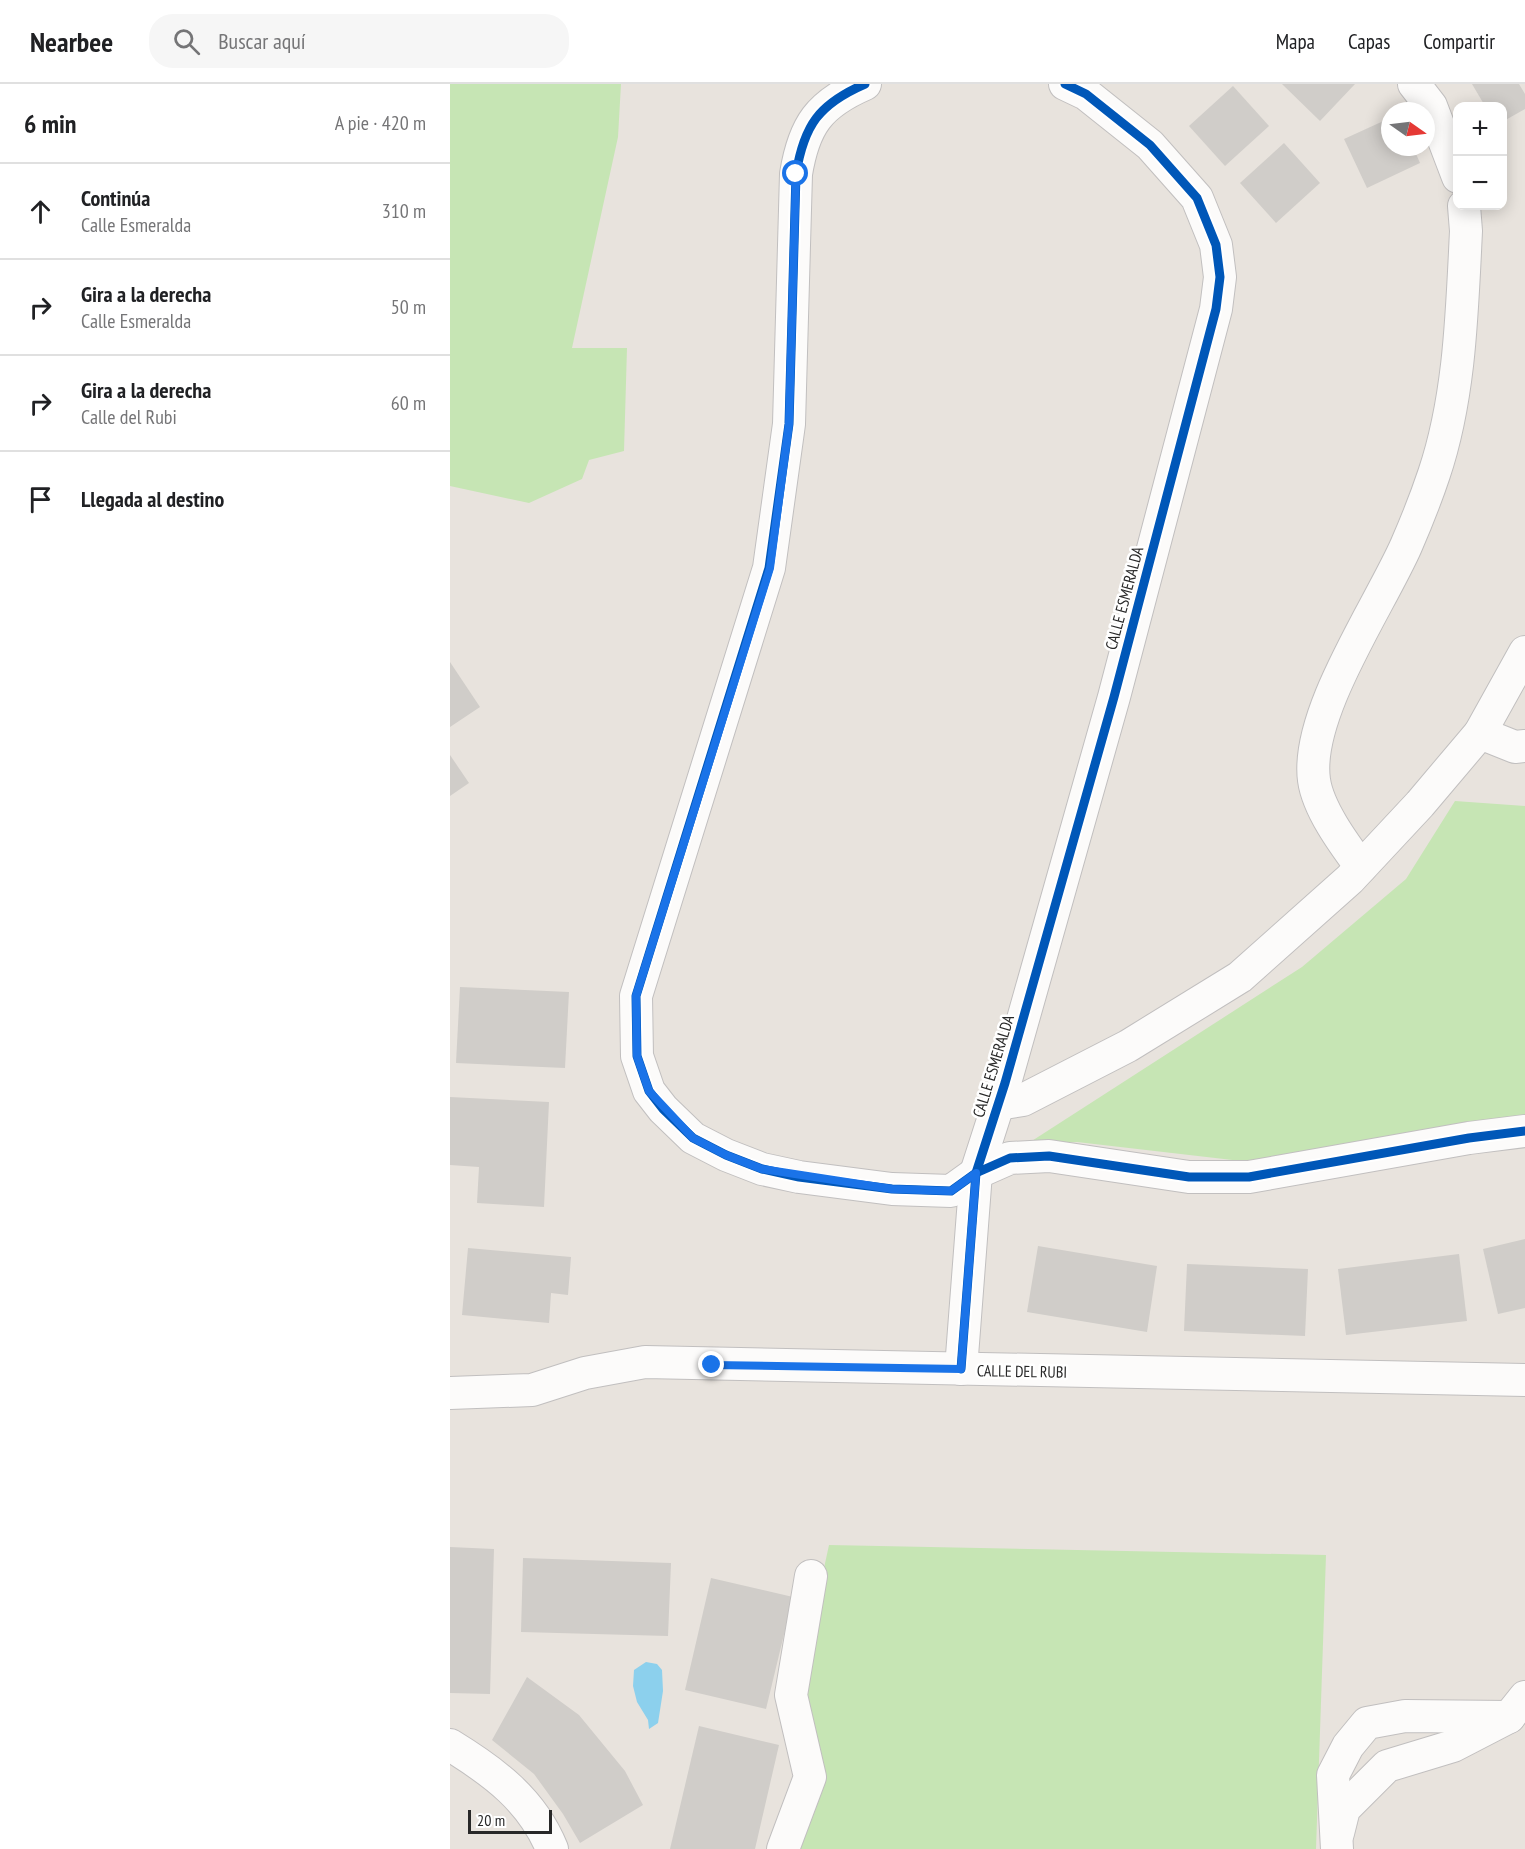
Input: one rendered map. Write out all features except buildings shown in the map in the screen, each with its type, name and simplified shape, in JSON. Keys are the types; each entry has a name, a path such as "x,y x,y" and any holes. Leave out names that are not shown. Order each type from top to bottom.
{"street":[{"path":"865,84 837,96 816,117 801,145 796,174 789,424 770,568 636,996 637,1056 649,1091 693,1138 726,1155 762,1169 892,1189 951,1191 976,1173 1010,1158 1049,1156 1189,1177 1249,1178 1469,1138 1525,1131"},
{"name":"CALLE ESMERALDA","path":"961,1369 976,1173 998,1104 1114,697 1216,309 1220,277 1216,244 1197,198 1150,145 1086,94 1065,84"},
{"path":"1414,84 1431,106 1453,164"},
{"path":"1361,867 1334,828 1314,780 1318,727 1353,650 1406,546 1434,472 1454,386 1466,242 1464,210"},
{"path":"998,1104 1023,1101 1128,1046 1240,977 1361,867 1480,733 1525,652"},
{"path":"1480,733 1515,747 1525,746"},
{"name":"CALLE DEL RUBI","path":"450,1393 532,1390 585,1373 645,1362 1525,1380"},
{"path":"783,1849 810,1777 791,1695 811,1576"},
{"path":"1337,1843 1344,1809 1387,1766 1453,1746 1517,1707"},
{"path":"1337,1843 1333,1775 1348,1746 1367,1723 1406,1716 1517,1707"},
{"path":"450,1745 509,1785 543,1827 552,1849"}],"green space":[{"path":"450,84 621,84 618,137 572,348 627,348 624,451 589,460 582,479 529,503 450,486"},
{"path":"1455,801 1525,806 1525,1120 1267,1164 1077,1142 1024,1146 1302,967 1406,879"},
{"path":"829,1545 1326,1555 1316,1849 796,1849 801,1674"}],"water":[{"path":"646,1662 657,1664 662,1670 663,1691 658,1723 649,1729 648,1720 637,1702 633,1686 634,1670"}],"cycle path":[{"path":"865,84 825,108 809,129 799,157 796,174 789,424 769,568 636,996 637,1056 649,1091 663,1109 693,1138 726,1155 762,1169 799,1177 892,1189 951,1191 976,1173 1010,1158 1049,1156 1189,1177 1249,1177 1469,1138 1525,1131"},
{"path":"961,1369 976,1173 1005,1083 1114,697 1216,309 1220,277 1216,245 1197,198 1150,145 1086,94 1065,84"}],"route":[{"path":"712,1365 961,1369 976,1173 951,1191 892,1189 799,1177 762,1169 726,1155 693,1138 663,1109 649,1091 637,1056 636,996 770,568 789,424 796,174"}]}
